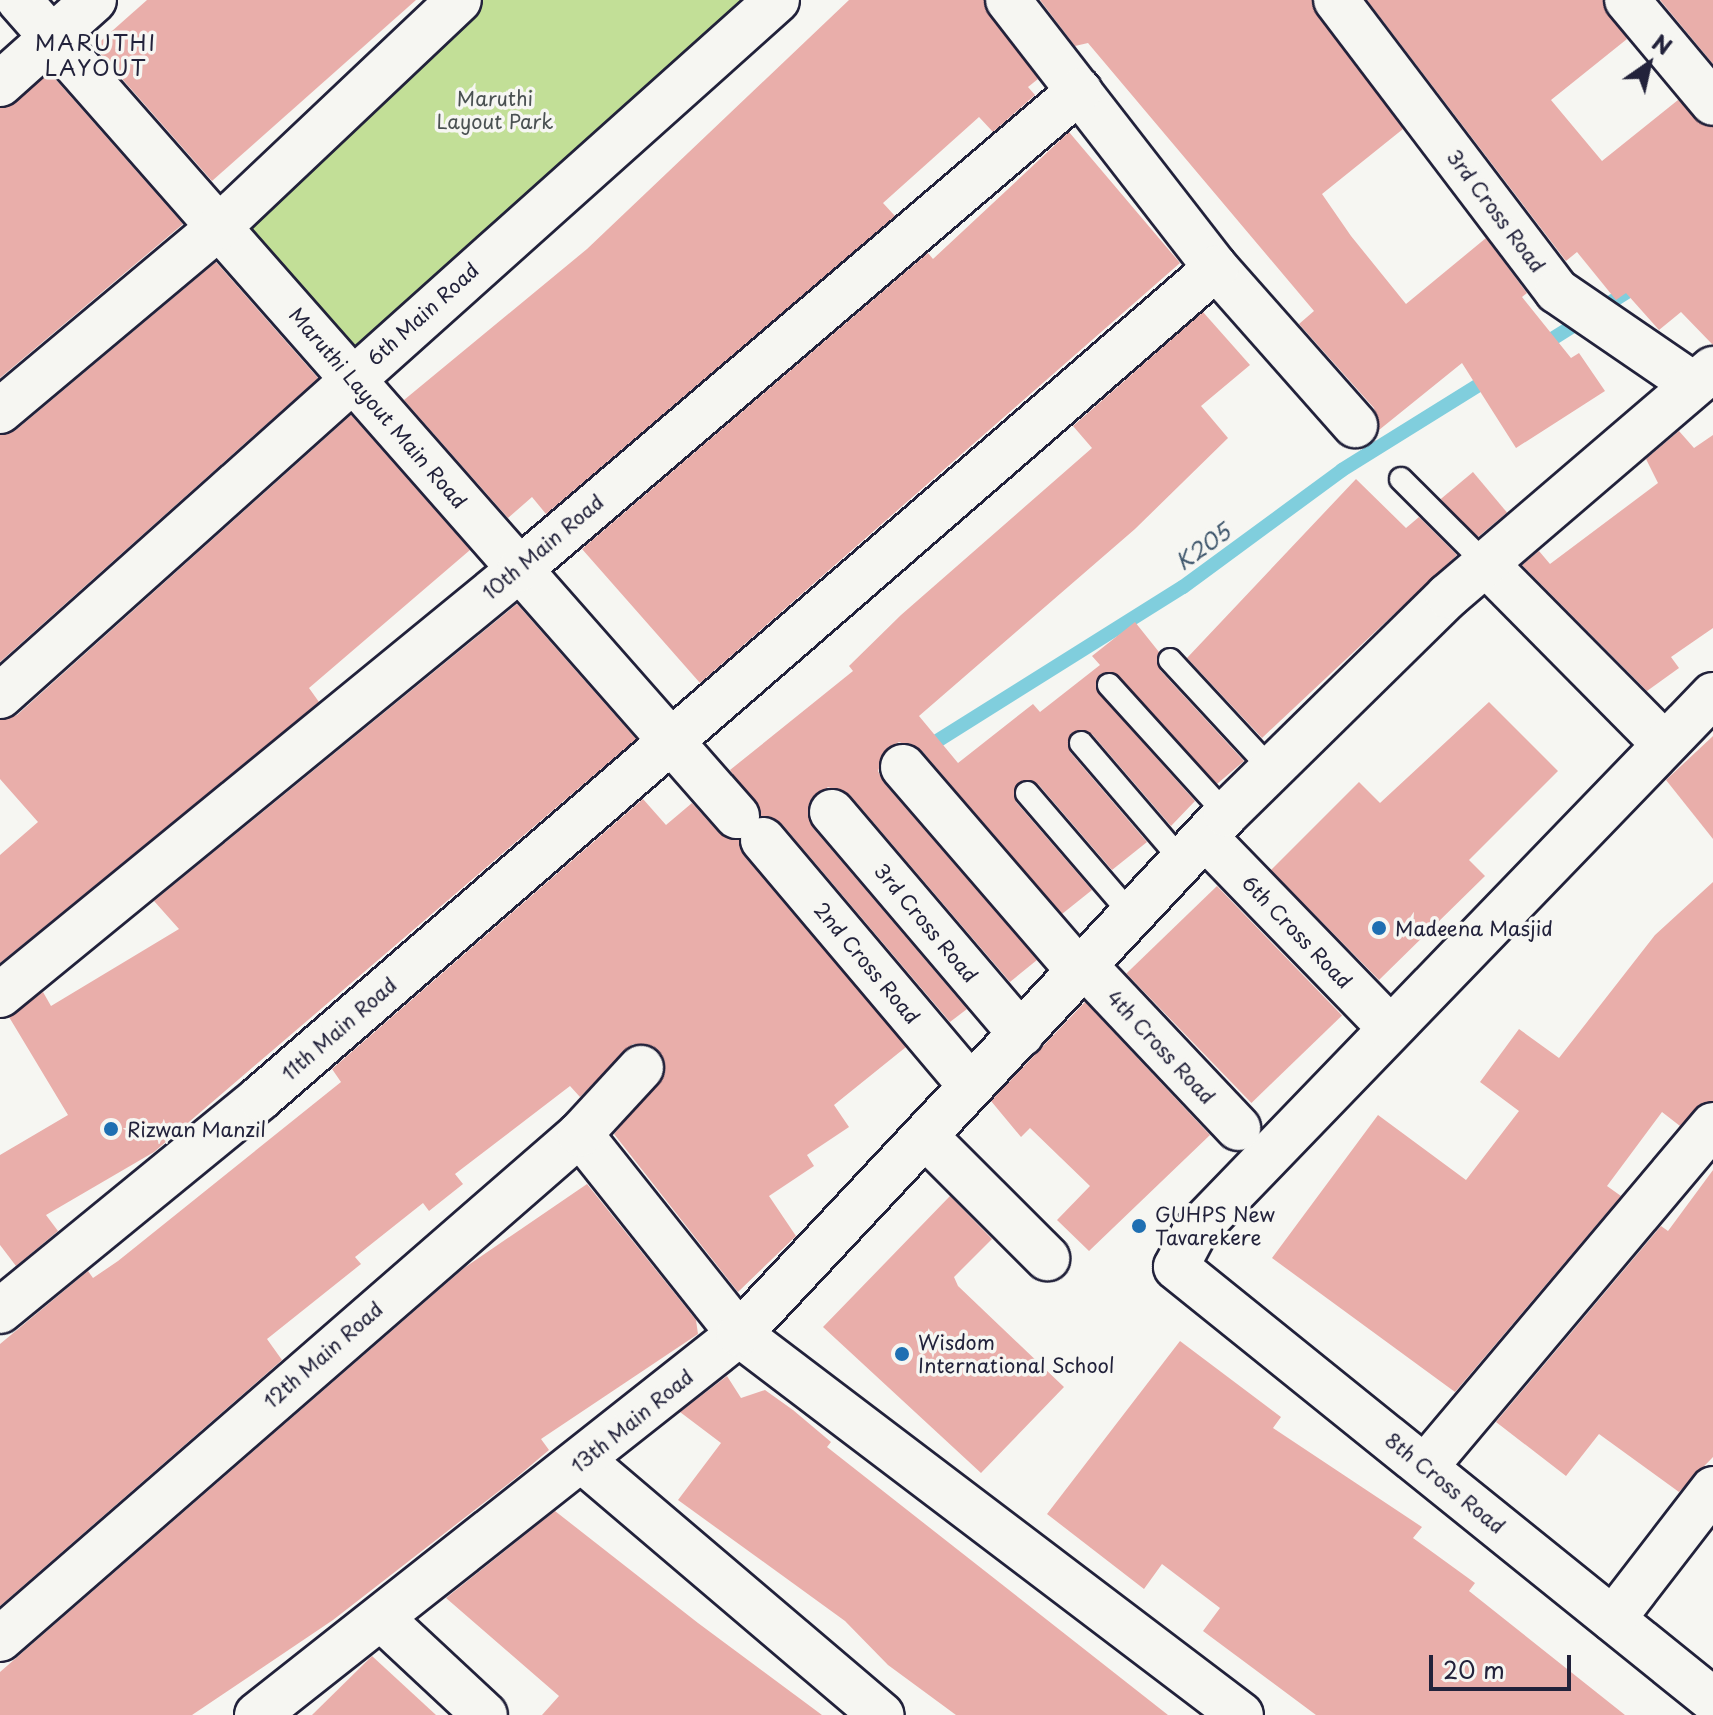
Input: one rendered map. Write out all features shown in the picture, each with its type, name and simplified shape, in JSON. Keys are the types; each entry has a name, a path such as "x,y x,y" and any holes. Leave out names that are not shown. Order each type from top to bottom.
{"street":[{"name":"Maruthi Layout Main Road","path":"19,0 750,828"},
{"path":"0,84 94,0"},
{"path":"0,411 219,227 459,0"},
{"name":"6th Main Road","path":"0,696 351,378 777,0"},
{"path":"1008,0 1216,268 1355,425"},
{"name":"3rd Cross Road","path":"1336,0 1557,291 1703,376"},
{"path":"1627,0 1713,103"},
{"name":"10th Main Road","path":"0,995 520,569 1079,91"},
{"name":"11th Main Road","path":"0,1311 260,1098 1216,268"},
{"name":"13th Main Road","path":"257,1715 583,1461 739,1334 1204,837 1486,564 1703,376"},
{"path":"1486,564 1662,742"},
{"path":"1390,1028 1662,742 1713,695"},
{"name":"4th Cross Road","path":"903,767 1082,969 1238,1128"},
{"name":"3rd Cross Road","path":"832,812 1021,1034"},
{"name":"2nd Cross Road","path":"750,828 971,1086"},
{"name":"6th Cross Road","path":"1204,837 1390,1028"},
{"name":"8th Cross Road","path":"1390,1028 1194,1233 1176,1267 1713,1700"},
{"name":"12th Main Road","path":"0,1639 580,1134 641,1068"},
{"path":"1425,1467 1713,1125"},
{"path":"580,1134 739,1334 1241,1715"},
{"path":"925,1136 1047,1258"},
{"path":"583,1461 881,1715"},
{"path":"1613,1619 1713,1489"},
{"path":"381,1618 485,1715"}],"lane":[{"path":"1401,479 1486,564"},
{"path":"1170,660 1272,770"},
{"path":"1109,685 1204,837"},
{"path":"1081,743 1204,837"},
{"path":"1027,793 1132,915"}],"green space":[{"name":"Maruthi Layout Park","path":"482,0 752,0 361,354 239,220"}],"building":[{"path":"147,0 416,0 212,181 94,47"},
{"path":"849,0 984,0 1038,79 1028,87 1035,95 993,132 979,117 883,203 895,216 546,514 532,497 508,518 404,400 587,249"},
{"path":"1040,0 1312,0 1403,129 1322,194 1351,236 1406,304 1486,238 1527,293 1522,297 1571,358 1579,353 1605,391 1516,448 1462,363 1379,430 1374,408 1299,324 1314,311 1088,43 1075,46"},
{"path":"1367,0 1603,0 1627,39 1551,100 1602,161 1678,100 1713,127 1713,345 1681,312 1659,330 1626,293 1616,300 1577,252 1566,261"},
{"path":"1660,0 1713,0 1713,64"},
{"path":"50,73 183,224 0,378 0,108"},
{"path":"1069,132 1180,263 700,683 582,549 928,253 933,259"},
{"path":"216,262 318,378 0,662 0,435 16,430"},
{"path":"1203,312 1250,365 1201,406 1228,438 1135,529 919,716 958,763 1033,704 1040,712 1100,665 1092,656 1135,622 1159,652 1160,670 1244,761 1217,784 1119,676 1100,674 1099,694 1195,801 1171,826 1092,734 1071,733 1070,752 1147,842 1112,870 1038,784 1019,782 1016,802 1092,890 1062,914 922,751 899,742 886,749 878,771 884,783 1037,960 1010,982 850,795 828,787 809,803 813,828 967,1009 950,1022 782,824 761,816 730,770 853,671 849,666 901,615 1092,448 1073,426"},
{"path":"351,415 470,550 309,688 319,702 0,963 0,855 38,822 0,779 0,720 17,715"},
{"path":"1679,431 1694,448 1713,435 1713,628 1671,657 1679,668 1647,691 1522,565 1539,551 1550,564 1658,483 1646,459"},
{"path":"1473,472 1507,513 1475,540 1441,499"},
{"path":"1356,479 1406,528 1419,517 1457,555 1262,738 1187,658"},
{"path":"517,604 636,739 154,1152 46,1215 58,1231 16,1266 0,1245 0,1155 68,1115 9,1017 43,992 51,1006 179,929 154,901"},
{"name":"Madeena Masjid","path":"1489,702 1558,771 1469,860 1485,876 1379,980 1271,870 1359,782 1380,803"},
{"path":"1713,736 1713,839 1666,780"},
{"path":"643,799 666,825 692,803 719,833 739,840 744,856 906,1047 834,1105 849,1127 807,1155 814,1166 769,1196 796,1236 738,1292 614,1134 665,1073 657,1049 633,1044 580,1097 570,1086 455,1174 463,1184 429,1211 423,1203 355,1257 361,1264 267,1339 282,1360 0,1606 0,1344 88,1271 93,1278 118,1261 341,1082 332,1069"},
{"path":"1713,882 1713,1101 1680,1126 1662,1112 1607,1186 1621,1196 1455,1392 1272,1258 1378,1115 1466,1180 1519,1111 1480,1082 1519,1029 1559,1058 1655,935"},
{"path":"1217,886 1342,1015 1251,1103 1126,974"},
{"path":"1085,1002 1210,1135 1089,1251 1057,1220 1090,1186 1030,1128 1021,1137 991,1101"},
{"path":"1713,1170 1713,1457 1679,1492 1599,1434 1566,1476 1496,1422 1661,1226 1668,1231"},
{"path":"587,1184 696,1320 698,1334 541,1439 549,1450 517,1477 333,1620 192,1715 0,1715 0,1672 464,1268"},
{"path":"950,1196 992,1239 954,1277 958,1286 1064,1387 981,1473 823,1327"},
{"path":"1180,1341 1281,1417 1273,1428 1422,1527 1413,1538 1475,1583 1469,1591 1625,1715 1316,1715 1203,1631 1220,1608 1162,1564 1144,1589 1047,1514"},
{"path":"727,1376 741,1398 765,1390 793,1410 831,1442 827,1447 1168,1715 956,1715 888,1665 845,1621 678,1500 721,1443 680,1412"},
{"path":"555,1511 822,1715 542,1715 559,1696 446,1598"},
{"path":"372,1656 436,1715 312,1715"}],"waterway":[{"name":"K205","path":"1541,346 1632,289"},
{"name":"K205","path":"926,748 1183,587 1342,470 1493,376"}],"place":[{"name":"Madeena Masjid","path":"1379,928"},
{"name":"Rizwan Manzil","path":"111,1129"},
{"name":"GUHPS New Tavarekere","path":"1139,1226"},
{"name":"Wisdom International School","path":"902,1354"}],"district":[{"name":"MARUTHI LAYOUT","path":"96,54"}]}
